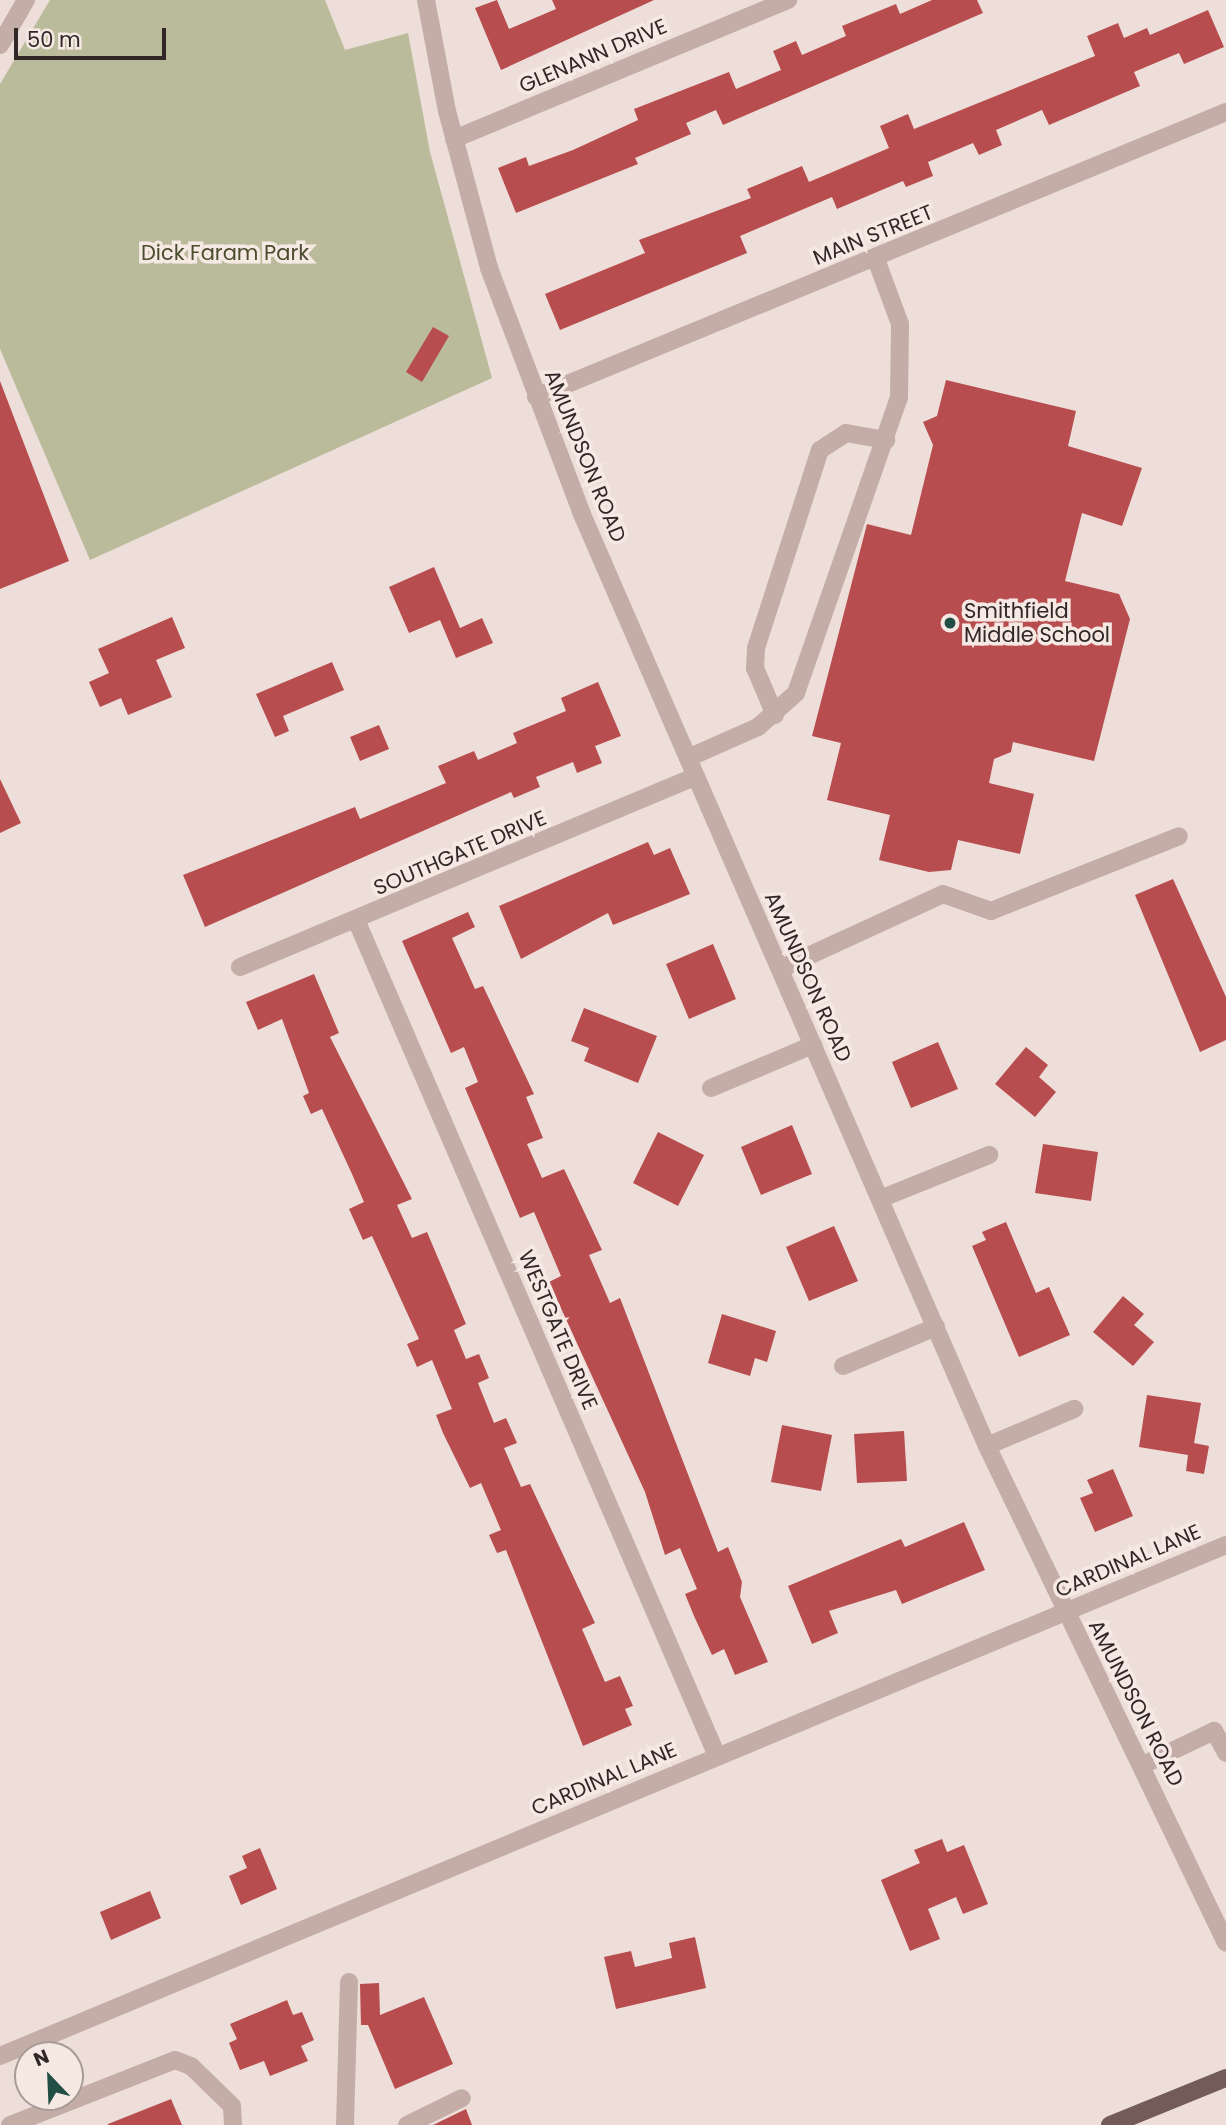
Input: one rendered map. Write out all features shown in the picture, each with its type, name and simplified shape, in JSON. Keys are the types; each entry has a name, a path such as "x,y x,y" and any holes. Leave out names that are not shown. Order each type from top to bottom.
{"main road":[{"path":"1110,2125 1226,2078"}],"street":[{"path":"0,45 26,0"},
{"name":"AMUNDSON ROAD","path":"426,0 454,139 489,268 536,397 688,758 988,1446 1064,1612 1143,1765 1226,1943"},
{"name":"GLENANN DRIVE","path":"454,139 788,0"},
{"name":"MAIN STREET","path":"536,397 876,259 1226,112"},
{"path":"688,758 775,715 796,693 857,503 886,440 903,366 900,324 876,259"},
{"path":"775,715 755,668 756,648 820,450 846,433 886,440"},
{"name":"SOUTHGATE DRIVE","path":"240,967 357,922 696,776"},
{"path":"780,969 943,894 991,911 1179,836"},
{"name":"WESTGATE DRIVE","path":"357,922 718,1756"},
{"path":"711,1088 813,1045"},
{"path":"880,1199 989,1155"},
{"path":"842,1366 936,1327"},
{"path":"988,1446 1074,1409"},
{"name":"CARDINAL LANE","path":"0,2056 1226,1545"},
{"path":"1143,1765 1214,1731 1226,1753"},
{"path":"345,2125 349,1982"},
{"path":"10,2125 174,2060 191,2066 232,2106 233,2125"},
{"path":"407,2125 462,2098"}],"green space":[{"name":"Dick Faram Park","path":"50,0 325,0 345,50 408,33 430,152 492,378 90,560 0,349 0,84"}],"building":[{"path":"497,0 509,29 556,9 552,0 654,0 501,70 475,8"},
{"path":"932,0 977,0 983,13 723,125 716,110 686,123 691,134 635,158 638,164 516,213 498,168 526,157 529,166 573,150 638,120 634,109 729,72 736,89 781,70 773,51 796,41 802,55 846,36 842,26 896,4 900,14"},
{"path":"1208,10 1224,47 1184,64 1179,53 1134,72 1140,86 1049,125 1042,110 996,130 1002,145 979,155 973,143 928,162 933,176 906,187 903,181 837,209 832,197 740,236 747,253 560,330 545,294 645,253 639,240 751,198 747,189 802,166 809,182 889,148 880,126 908,114 914,129 1095,56 1087,36 1118,23 1124,38 1147,28 1150,35"},
{"path":"433,327 449,336 422,382 406,372"},
{"path":"946,380 1076,411 1068,446 1142,468 1122,526 1082,513 1065,581 1119,594 1130,619 1094,761 1013,742 1011,752 994,759 989,783 1034,794 1020,854 958,840 951,870 929,872 879,860 890,815 827,800 841,743 812,736 867,524 911,535 933,445 923,422 937,416"},
{"path":"0,381 69,561 0,589"},
{"path":"434,567 460,628 482,618 493,643 456,658 440,620 409,633 389,587"},
{"path":"172,617 185,648 156,660 172,697 128,715 121,698 100,707 89,682 109,673 98,649"},
{"path":"332,662 344,690 283,716 289,731 275,737 256,694"},
{"path":"598,682 621,736 595,746 602,763 577,773 573,762 536,777 540,787 514,798 511,792 205,927 183,875 355,807 360,819 446,783 438,766 474,751 478,760 517,743 513,733 566,711 561,698"},
{"path":"379,725 389,749 360,761 350,737"},
{"path":"0,779 21,823 0,833"},
{"path":"648,842 654,855 670,848 690,894 613,925 608,913 521,959 499,906"},
{"path":"1173,879 1226,997 1226,1040 1200,1052 1135,895"},
{"path":"468,912 475,927 452,938 475,989 483,986 534,1094 526,1097 543,1138 527,1144 542,1178 564,1169 602,1250 589,1255 610,1303 620,1298 718,1552 728,1547 742,1582 740,1597 768,1662 735,1675 724,1649 712,1655 694,1616 685,1594 697,1589 680,1548 665,1555 645,1492 549,1282 561,1276 534,1212 520,1218 465,1088 478,1082 464,1047 451,1053 402,941"},
{"path":"713,944 736,999 689,1019 666,964"},
{"path":"314,974 339,1033 330,1037 412,1199 397,1205 412,1238 427,1232 466,1324 454,1330 466,1359 479,1354 489,1378 478,1383 494,1423 506,1418 517,1443 504,1448 521,1487 530,1484 595,1623 582,1629 605,1682 620,1676 633,1706 625,1709 632,1725 583,1746 506,1550 497,1553 489,1535 501,1530 481,1483 470,1488 443,1433 436,1415 452,1409 432,1360 417,1367 407,1344 419,1339 372,1236 363,1240 349,1209 364,1202 322,1109 311,1114 303,1096 309,1093 282,1019 258,1030 246,1002"},
{"path":"584,1008 657,1036 638,1083 584,1061 589,1048 571,1041"},
{"path":"938,1042 958,1089 911,1108 892,1062"},
{"path":"1026,1047 1048,1065 1039,1077 1056,1092 1035,1117 995,1084"},
{"path":"792,1125 812,1174 761,1195 741,1147"},
{"path":"658,1132 704,1155 678,1206 633,1183"},
{"path":"1043,1144 1098,1152 1091,1201 1035,1193"},
{"path":"1006,1222 1036,1293 1049,1287 1070,1335 1019,1357 972,1246 986,1240 982,1232"},
{"path":"834,1226 858,1281 809,1301 786,1247"},
{"path":"1123,1296 1144,1314 1134,1325 1154,1342 1133,1366 1093,1332"},
{"path":"722,1314 776,1331 767,1362 755,1358 750,1376 708,1363"},
{"path":"1147,1395 1201,1403 1194,1443 1209,1446 1204,1474 1186,1471 1188,1455 1139,1447"},
{"path":"782,1425 832,1435 821,1491 771,1482"},
{"path":"904,1431 907,1481 857,1483 854,1434"},
{"path":"1113,1469 1133,1516 1095,1532 1080,1498 1093,1493 1087,1480"},
{"path":"964,1522 985,1570 902,1604 896,1590 829,1611 838,1633 812,1644 788,1586 901,1539 905,1547"},
{"path":"942,1839 947,1852 964,1845 988,1904 963,1914 956,1897 928,1909 940,1939 910,1951 881,1880 920,1863 914,1850"},
{"path":"260,1848 277,1889 241,1905 229,1876 247,1868 242,1856"},
{"path":"150,1891 161,1918 111,1940 100,1912"},
{"path":"695,1937 706,1988 616,2009 604,1957 631,1951 635,1967 672,1958 669,1943"},
{"path":"379,1983 380,2015 424,1997 453,2064 395,2089 368,2025 361,2025 360,1984"},
{"path":"287,2000 293,2015 302,2012 314,2040 301,2046 308,2061 270,2076 264,2061 240,2070 229,2043 237,2039 230,2024"},
{"path":"171,2099 182,2125 108,2125 108,2124"},
{"path":"466,2109 472,2125 433,2125"}],"place":[{"name":"Smithfield Middle School","path":"950,623"}]}
